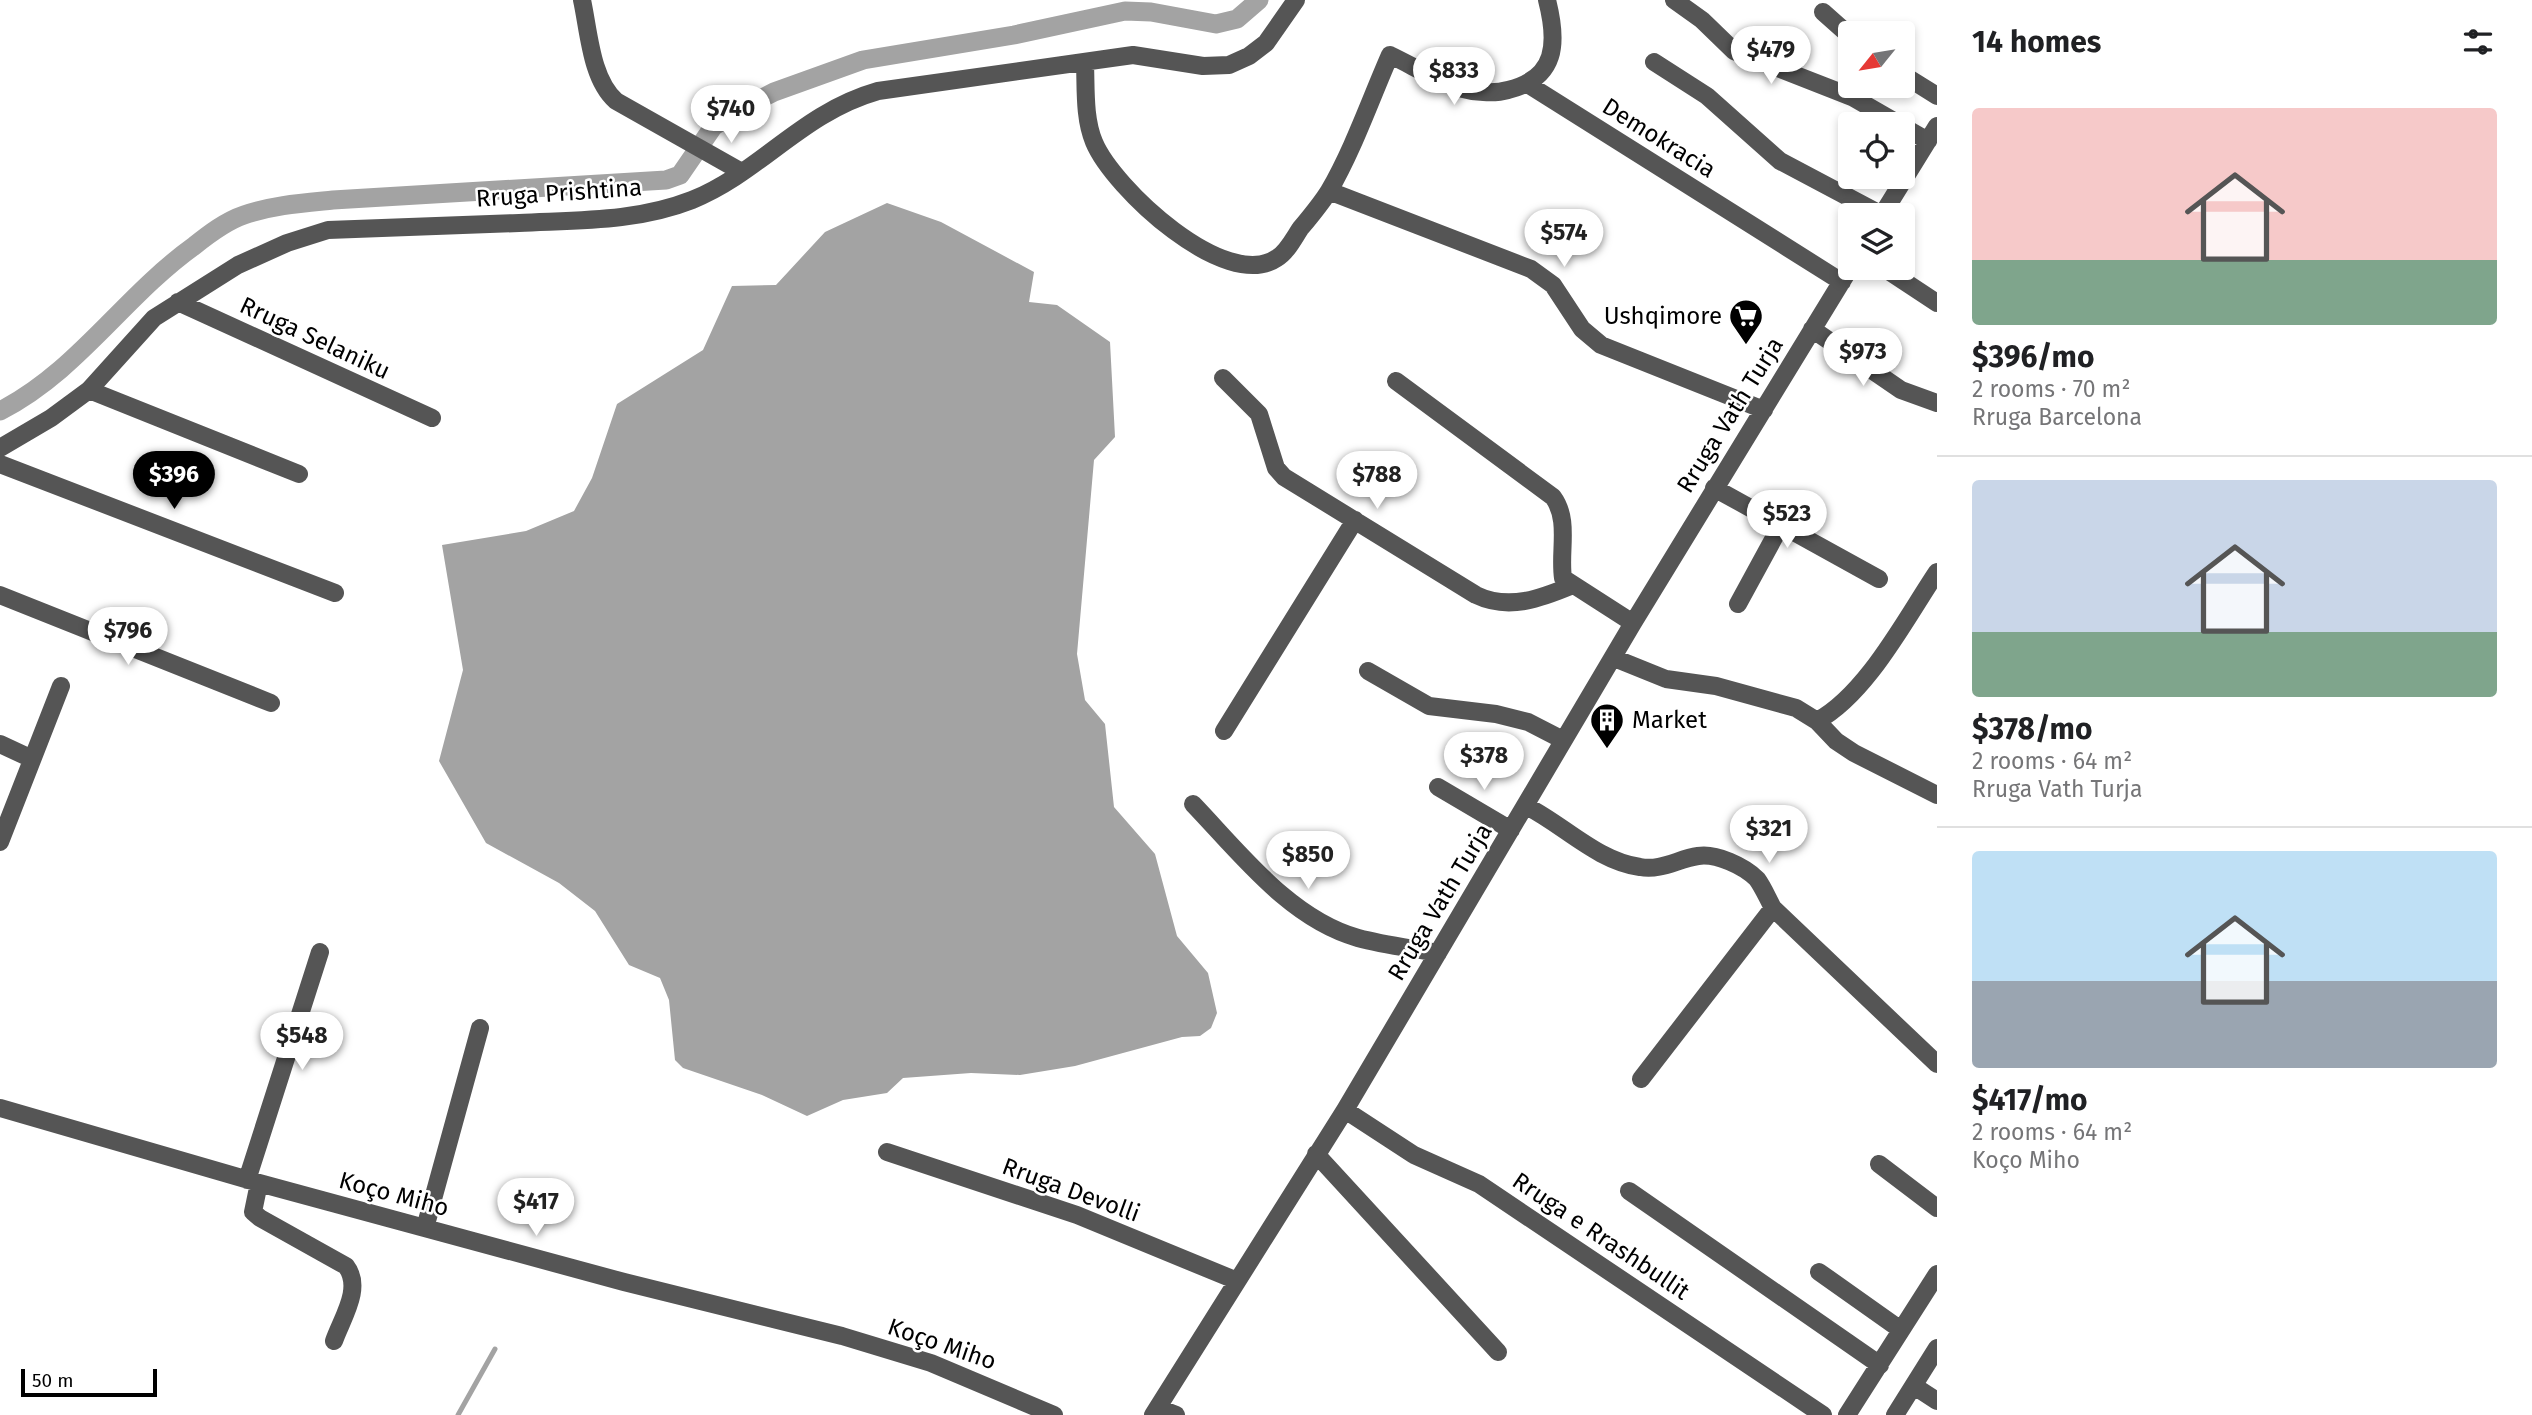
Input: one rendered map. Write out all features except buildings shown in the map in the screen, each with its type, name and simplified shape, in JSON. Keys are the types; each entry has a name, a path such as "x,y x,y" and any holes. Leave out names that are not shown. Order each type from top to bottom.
{"street":[{"path":"582,0 600,79 606,92 616,101 740,171"},
{"name":"Rruga Prishtina","path":"0,448 51,418 89,390 154,318 238,265 287,243 328,230 626,218 691,200 740,171 817,116 847,100 878,91 1133,55 1203,66 1229,65 1249,56 1266,43 1296,0"},
{"path":"1085,63 1087,113 1094,142 1131,194 1188,240 1214,256 1239,265 1262,267 1280,257 1329,191 1390,55 1461,88 1498,93 1529,85 1543,72 1550,53 1552,27 1547,0"},
{"path":"1674,0 1702,20 1734,51 1754,62 1786,71 1852,97 1878,112"},
{"path":"1823,12 1838,25"},
{"path":"1654,62 1707,96 1780,161 1859,203"},
{"path":"1915,82 1937,96"},
{"name":"Demokracia","path":"1529,85 1838,270"},
{"path":"1889,203 1933,133 1915,128"},
{"path":"1329,191 1531,269 1553,285 1582,329 1601,345 1764,410"},
{"name":"Rruga Vath Turja","path":"1155,1411 1345,1110 1633,623 1843,280"},
{"path":"1902,280 1937,303"},
{"name":"Rruga Selaniku","path":"178,302 432,418"},
{"path":"1812,329 1901,390 1937,403"},
{"path":"1223,377 1259,414 1276,468 1284,477 1486,599 1509,602 1532,600 1573,585"},
{"path":"1396,381 1553,497 1563,523 1560,552 1563,578 1633,623"},
{"path":"89,390 299,474"},
{"path":"0,464 335,593"},
{"path":"1714,488 1879,579"},
{"path":"1224,731 1355,520"},
{"path":"1738,604 1781,525"},
{"path":"1817,720 1828,715 1858,685 1937,572"},
{"path":"0,595 271,703"},
{"path":"1614,658 1667,679 1776,701 1817,720 1836,741 1854,753 1937,795"},
{"path":"1368,671 1429,706 1496,714 1528,722 1563,740"},
{"path":"0,842 30,758 61,686"},
{"path":"0,744 30,758"},
{"path":"1438,787 1511,830"},
{"path":"1193,804 1244,858 1304,913 1358,938 1438,953"},
{"path":"1526,806 1548,817 1596,852 1639,867 1658,867 1699,855 1730,862 1757,880 1773,908 1937,1064"},
{"path":"1642,1079 1773,908"},
{"path":"320,952 253,1182 253,1212 346,1266 352,1273 355,1286 334,1341"},
{"path":"425,1228 480,1027"},
{"name":"Koço Miho","path":"0,1108 253,1182 707,1304 842,1336 931,1363 1054,1415"},
{"name":"Rruga e Rrashbullit","path":"1345,1110 1414,1155 1479,1184 1823,1415"},
{"name":"Rruga Devolli","path":"887,1152 1077,1215 1236,1280"},
{"path":"1316,1154 1498,1352"},
{"path":"1879,1164 1937,1208"},
{"path":"1629,1191 1880,1365"},
{"path":"1818,1272 1901,1330"},
{"path":"1847,1415 1901,1330 1931,1298 1937,1275"},
{"path":"1895,1415 1937,1348"},
{"path":"1914,1386 1937,1401"},
{"path":"1155,1411 1176,1415"}],"shaded area":[{"path":"887,203 941,222 1034,272 1029,302 1057,305 1110,342 1115,437 1094,460 1077,654 1085,700 1105,724 1114,807 1155,854 1177,936 1208,973 1217,1013 1211,1028 1200,1036 1182,1037 1075,1066 1020,1075 971,1073 903,1078 887,1093 843,1100 807,1116 762,1095 683,1068 675,1060 669,1000 660,978 629,965 595,911 559,883 486,843 439,761 463,670 442,545 526,531 574,511 592,478 617,404 703,350 732,286 776,285 825,232"}],"waterway":[{"path":"0,411 53,376 168,266 218,228 244,215 299,203 333,200 666,180 680,175 713,127 735,112 774,92 863,60 1014,35 1125,11 1151,12 1216,24 1237,19 1259,0"},
{"path":"458,1415 495,1349"}],"place":[{"name":"Ushqimore","path":"1746,346"},
{"name":"Market","path":"1607,750"}]}
